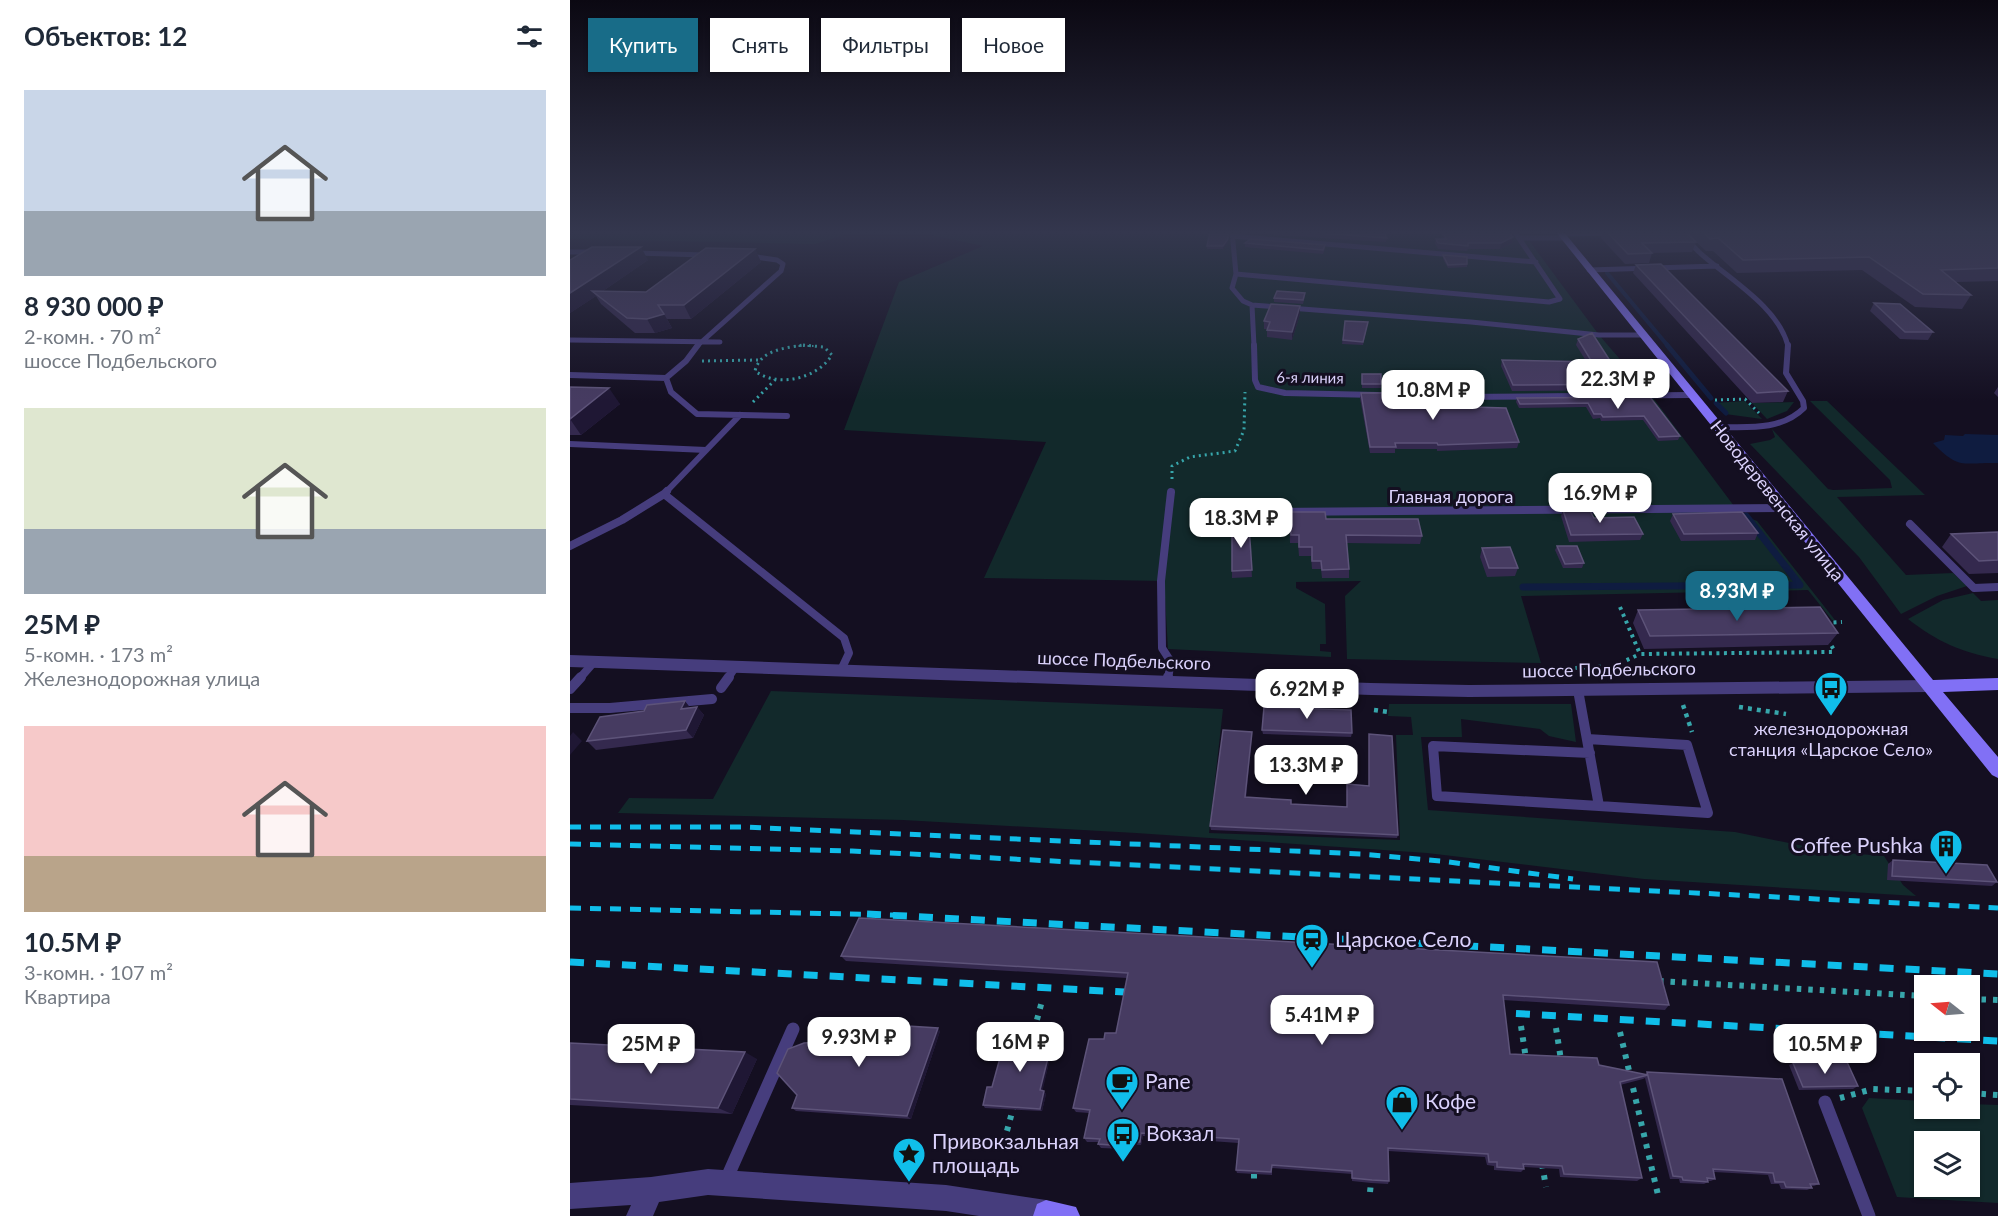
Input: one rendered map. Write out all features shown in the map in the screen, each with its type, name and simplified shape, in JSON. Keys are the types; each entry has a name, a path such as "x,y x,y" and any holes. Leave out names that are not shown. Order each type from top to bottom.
{"main road":[{"name":"Новодеревенская улица","path":"1603,288 1998,770"},
{"path":"1929,686 1998,684"}],"street":[{"name":"шоссе Подбельского","path":"570,661 1371,689 1578,690 1929,686"},
{"path":"570,1196 651,1190 708,1182 946,1198 1053,1215"},
{"path":"639,1216 651,1190"}],"lane":[{"path":"570,375 666,378 686,361 699,343 762,288"},
{"path":"1232,288 1243,302 1252,305 1471,322 1599,335 1642,335"},
{"path":"1390,288 1549,302 1560,299 1553,288"},
{"path":"1717,427 1788,421 1799,415 1804,408 1803,401 1786,373 1788,344 1773,319 1745,288"},
{"path":"1252,305 1255,380 1258,387"},
{"path":"570,340 720,342"},
{"path":"666,378 671,392 697,414 787,416"},
{"name":"6-я линия","path":"1258,387 1285,393 1424,396"},
{"path":"1447,397 1690,394"},
{"path":"570,546 622,520 664,494 740,415"},
{"path":"570,444 706,450"},
{"path":"1167,682 1171,662 1162,648 1161,580 1171,492"},
{"path":"664,494 844,638 849,653 841,670"},
{"name":"Главная дорога","path":"1265,512 1782,508"},
{"path":"1910,524 1974,588 1998,587"},
{"path":"570,689 594,662"},
{"path":"721,688 736,666"},
{"path":"1578,690 1599,806"},
{"path":"570,708 610,708 712,699"},
{"path":"1587,739 1688,745 1708,813 1437,796 1433,746 1590,753"},
{"path":"724,1183 793,1029"},
{"path":"1825,1102 1869,1216"}],"path":[{"path":"686,361 759,360 791,346 815,345 830,350 832,355 830,361 814,372 788,379 766,378 755,371 759,360"},
{"path":"740,415 776,379"},
{"path":"1171,492 1172,466 1190,457 1235,451 1244,430 1245,392 1258,387"},
{"path":"1709,400 1745,399 1763,418"},
{"path":"1620,607 1640,654"},
{"path":"1816,623 1842,622"},
{"path":"1538,670 1614,666 1640,654 1832,652 1834,650 1827,638"},
{"path":"1374,710 1388,712"},
{"path":"1651,981 1914,995"},
{"path":"1980,999 1998,1000"},
{"path":"1028,1054 1042,1001"},
{"path":"1521,1026 1528,1069"},
{"path":"1556,1028 1562,1061"},
{"path":"1620,1032 1658,1195"},
{"path":"1825,1102 1873,1089 1914,1091"},
{"path":"1980,1094 1998,1095"},
{"path":"1004,1142 1016,1100"},
{"path":"1541,1157 1546,1187"},
{"path":"1254,1174 1254,1183"},
{"path":"1370,1192 1371,1183"}],"green space":[{"path":"897,288 1564,288 1599,335 1651,395 1740,514 1757,521 1835,620 1832,620 1808,590 1521,596 1541,663 1347,659 1345,596 1361,581 1296,582 1296,588 1325,604 1326,644 1320,644 1320,651 1331,652 1331,657 1168,649 1164,581 984,578 1046,442 844,430"},
{"path":"1745,401 1762,419 1725,414 1714,403"},
{"path":"1810,401 1827,401 1925,495 1837,497 1906,575 1953,573 1967,586 1937,596 1901,614 1859,557 1750,444 1775,437 1772,429 1828,489 1892,488 1890,480"},
{"path":"1794,402 1787,411 1767,419 1752,403"},
{"path":"1973,593 1981,601 1998,600 1998,659 1950,645 1908,619 1943,600"},
{"path":"771,691 1223,709 1209,833 1400,840 1396,735 1413,735 1411,717 1388,716 1389,704 1571,704 1576,742 1549,736 1540,729 1461,719 1462,737 1421,737 1428,810 1735,832 1833,852 1884,856 1903,885 1916,896 1644,879 1427,853 1136,833 903,820 618,813 629,798 713,799"},
{"path":"1869,1098 1914,1100 1914,1119 1980,1119 1980,1104 1998,1105 1998,1203 1897,1197 1862,1108"}],"water":[{"path":"1965,434 1998,435 1998,463 1962,463 1950,458 1933,443 1944,440 1945,435 1963,436"}],"building":[{"path":"652,288 706,288 684,305 658,305 664,314 647,319 627,318 592,291 646,292"},
{"path":"1658,288 1685,288 1788,391 1757,393"},
{"path":"1914,288 1962,288 1971,295 1923,294"},
{"path":"1277,291 1305,293 1303,300 1274,298"},
{"path":"1874,303 1900,304 1933,332 1905,332"},
{"path":"1271,304 1300,306 1292,332 1267,330 1270,322 1264,321"},
{"path":"1345,321 1368,322 1363,342 1343,340"},
{"path":"1592,333 1616,370 1623,375 1630,375 1635,382 1640,379 1644,384 1513,385 1502,360 1592,362 1578,339"},
{"path":"1362,374 1381,374 1381,384 1362,384"},
{"path":"570,387 609,388 570,419"},
{"path":"1361,393 1467,396 1471,407 1506,408 1519,442 1438,445 1437,443 1395,443 1396,447 1370,447"},
{"path":"1650,397 1680,436 1659,437 1644,416 1603,417 1601,414 1594,414 1588,403 1520,404 1517,398"},
{"path":"1551,485 1569,485 1576,499 1557,499"},
{"path":"1563,510 1590,511 1594,518 1634,517 1643,534 1571,535"},
{"path":"1289,512 1325,512 1326,519 1418,519 1422,536 1346,535 1349,569 1322,570 1321,561 1312,561 1312,547 1299,547 1299,535 1291,535"},
{"path":"1742,512 1758,533 1684,534 1673,514"},
{"path":"1232,526 1249,526 1252,570 1232,571"},
{"path":"1998,532 1998,560 1979,561 1951,534"},
{"path":"1557,546 1577,546 1584,563 1565,564"},
{"path":"1510,547 1518,568 1489,568 1482,548"},
{"path":"1820,607 1838,633 1650,636 1638,610"},
{"path":"685,701 681,709 697,707 686,730 587,741 600,717 644,711 647,705"},
{"path":"1264,707 1351,710 1352,733 1262,730"},
{"path":"1223,730 1252,732 1245,797 1291,800 1291,804 1347,807 1347,784 1369,786 1369,734 1392,736 1398,835 1210,826"},
{"path":"1893,860 1987,865 1997,882 1892,876"},
{"path":"859,918 1657,962 1669,1005 1503,995 1510,1054 1597,1058 1599,1065 1648,1075 1620,1082 1642,1178 1564,1174 1562,1166 1523,1164 1524,1169 1497,1167 1497,1162 1489,1162 1488,1154 1388,1148 1389,1181 1372,1180 1352,1178 1352,1171 1272,1165 1271,1172 1236,1170 1239,1139 1141,1133 1140,1142 1124,1141 1123,1146 1098,1144 1100,1139 1084,1138 1090,1110 1073,1108 1089,1039 1104,1039 1105,1033 1116,1033 1128,973 841,956"},
{"path":"829,1021 938,1028 907,1116 792,1108 797,1095 777,1073 788,1049 804,1043 820,1042"},
{"path":"1006,1036 1053,1038 1040,1090 1044,1091 1040,1109 983,1105 987,1087 992,1087"},
{"path":"570,1043 745,1052 718,1108 570,1099"},
{"path":"1847,1062 1858,1086 1803,1087 1793,1063"},
{"path":"1647,1072 1782,1079 1819,1184 1810,1184 1812,1188 1786,1187 1784,1182 1775,1182 1773,1173 1713,1169 1715,1179 1707,1178 1708,1182 1683,1180 1682,1177 1673,1176"}],"waterway":[{"path":"1619,288 1668,346"},
{"path":"1667,345 1711,398"},
{"path":"1716,403 1726,413"},
{"path":"1523,587 1800,585 1746,516"}],"railway":[{"path":"570,827 743,827 1361,854 1441,861 1573,879"},
{"path":"570,844 852,851 1998,908"},
{"path":"570,908 880,915"},
{"path":"867,914 880,915"},
{"path":"880,915 895,915"},
{"path":"880,915 1998,974"},
{"path":"570,962 1142,993"},
{"path":"1490,1012 1998,1041"}],"place":[{"name":"железнодорожная станция «Царское Село»","path":"1831,717"},
{"name":"Coffee Pushka","path":"1946,875"},
{"name":"Царское Село","path":"1312,969"},
{"name":"Pane","path":"1122,1111"},
{"name":"Кофе","path":"1402,1131"},
{"name":"Вокзал","path":"1123,1163"},
{"name":"Привокзальная площадь","path":"909,1183"}]}
